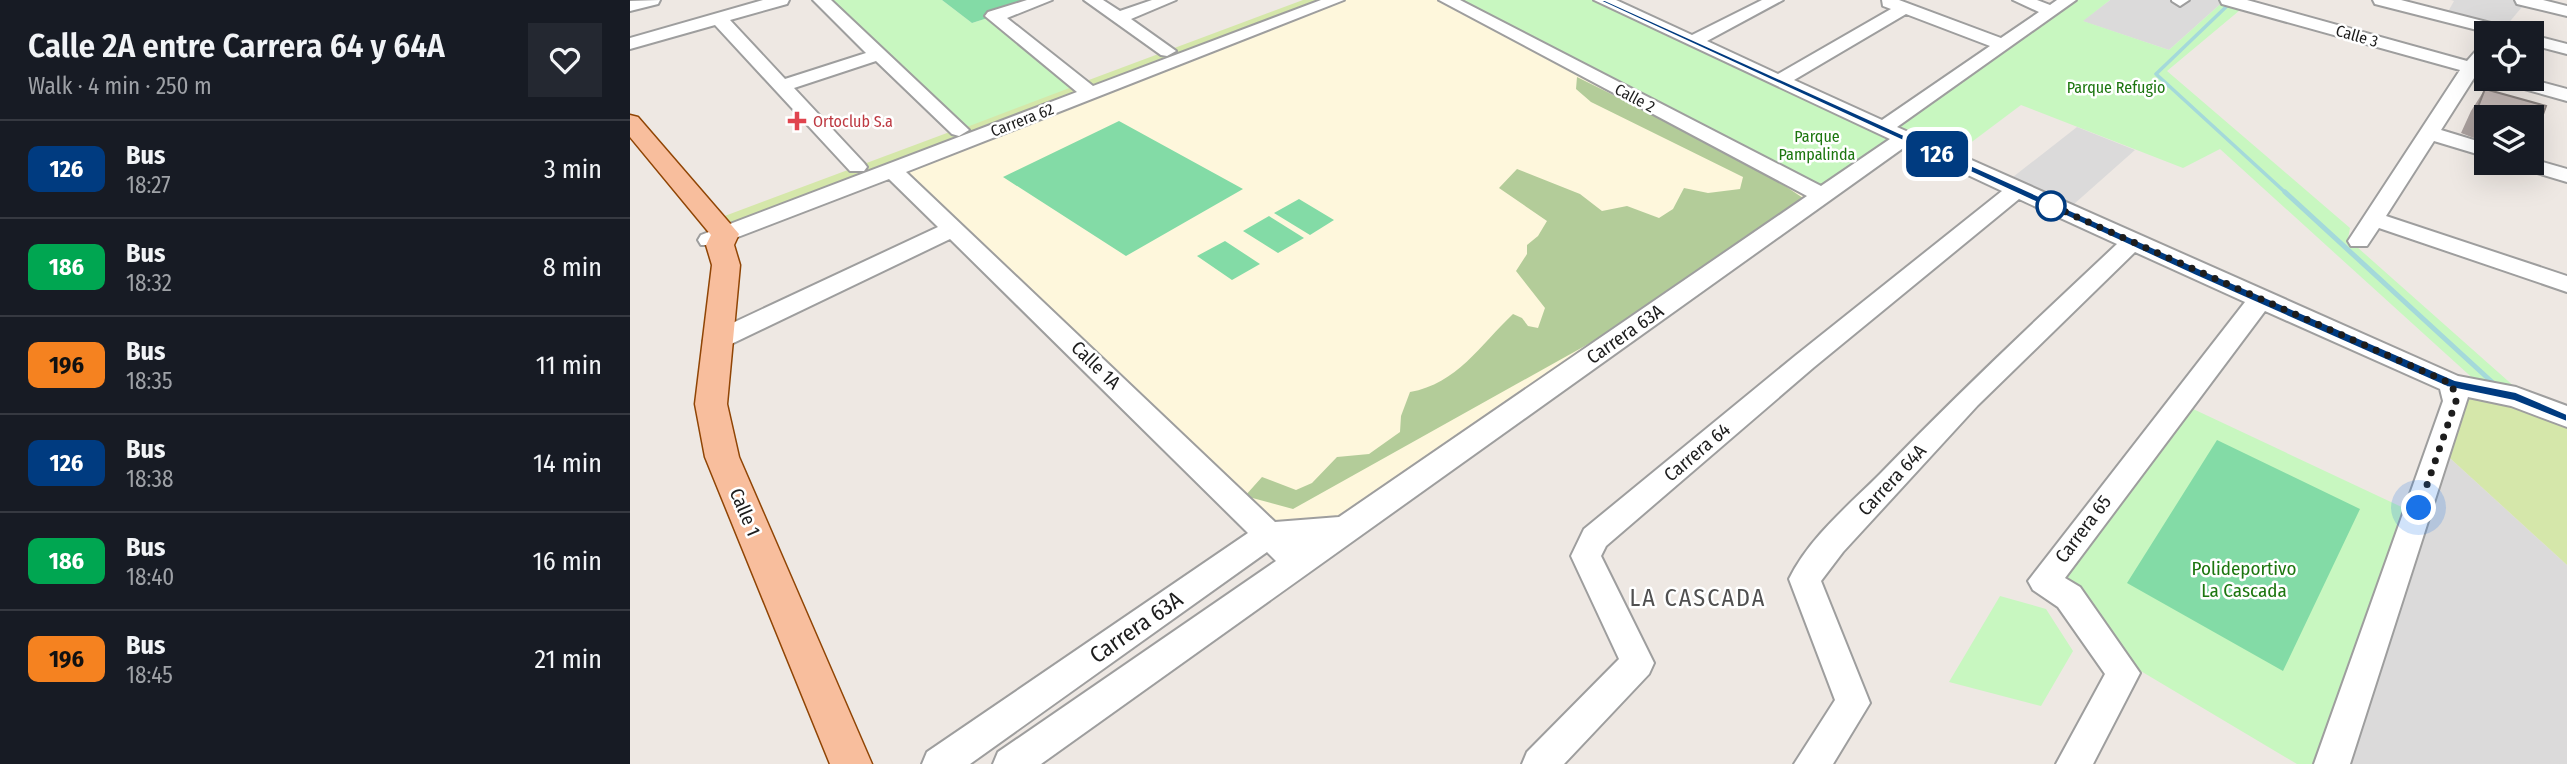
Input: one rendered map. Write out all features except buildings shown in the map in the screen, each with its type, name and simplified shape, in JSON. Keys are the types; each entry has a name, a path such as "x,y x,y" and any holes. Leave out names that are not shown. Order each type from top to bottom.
{"main road":[{"path":"630,122 713,233"},
{"path":"630,148 713,233"},
{"name":"Calle 1","path":"713,233 726,265 711,404 722,457 851,764"}],"street":[{"path":"630,6 652,0"},
{"path":"630,44 781,0"},
{"path":"1044,0 994,16 1085,89"},
{"path":"1092,0 1167,51"},
{"path":"1118,18 1168,0"},
{"name":"Carrera 62","path":"713,233 857,167 1085,89 1167,51 1292,8 1336,0"},
{"name":"Calle 2","path":"1447,0 1822,195"},
{"path":"1602,0 2133,243 2452,384 2516,397 2567,417"},
{"path":"1620,8 1637,0"},
{"path":"1693,41 1775,0"},
{"path":"1884,0 2003,45"},
{"path":"2021,0 2060,5"},
{"name":"Calle 3","path":"2228,0 2474,69"},
{"path":"2381,0 2514,16 2567,11"},
{"path":"822,1 959,130"},
{"path":"1882,129 2060,5"},
{"name":"Carrera 62","path":"713,233 892,170 1085,89 1292,8"},
{"path":"1779,81 1904,8"},
{"path":"718,18 857,167"},
{"path":"2544,43 2567,49"},
{"path":"781,86 877,55"},
{"path":"2359,241 2430,133 2474,76"},
{"path":"2544,89 2567,95"},
{"path":"2430,133 2474,147"},
{"name":"Carrera 63A","path":"1011,764 1903,139"},
{"path":"2544,169 2567,176"},
{"name":"Calle 1A","path":"892,170 1298,563"},
{"name":"Carrera 64","path":"1540,764 1637,663 1586,556 1595,538 1804,362 2017,190"},
{"path":"2374,219 2567,284"},
{"path":"716,341 953,229"},
{"name":"Carrera 64A","path":"1812,764 1853,703 1805,579 1832,543 1969,398 2133,243"},
{"name":"Carrera 65","path":"2074,764 2123,673 2069,597 2045,581 2261,299"},
{"path":"2332,764 2456,401 2452,384"},
{"path":"1270,534 1346,529"},
{"name":"Carrera 63A","path":"940,764 1270,534"}],"shaded area":[{"path":"1336,0 1447,0 1822,195 1298,563 892,170"},
{"path":"2110,0 2225,0 2169,50 2082,21"},
{"path":"2451,0 2527,1 2510,21 2474,21 2474,25 2445,17 2454,1"},
{"path":"2077,127 2135,150 2065,212 2004,184"},
{"path":"2440,449 2567,565 2567,764 2332,764"}],"green space":[{"path":"832,0 942,0 972,23 994,16 1080,84 959,130 824,3"},
{"path":"942,0 1044,0 972,23"},
{"path":"1303,0 1336,0 725,234 714,220"},
{"path":"1447,0 1602,0 1882,129 2068,0 2110,0 2083,21 2169,50 2225,0 2252,0 2167,71 2350,228 2348,239 2534,404 2489,393 2220,149 2183,168 2021,105 1949,159 1903,139 1822,195"},
{"path":"1577,77 1752,164 1803,198 1642,314 1293,509 1245,496 1262,477 1296,490 1312,483 1337,457 1369,454 1400,432 1401,416 1410,392 1427,388 1455,372 1513,314 1522,318 1528,326 1538,328 1545,308 1516,271 1527,254 1527,245 1538,236 1547,221 1499,188 1517,169 1580,194 1602,211 1627,206 1659,218 1673,209 1684,188 1708,193 1740,189 1743,177 1591,102 1576,89"},
{"path":"1119,121 1243,189 1126,256 1003,177"},
{"path":"1299,199 1334,220 1310,235 1274,213"},
{"path":"1269,216 1304,238 1278,253 1243,231"},
{"path":"1225,241 1260,264 1232,280 1197,256"},
{"path":"2452,384 2567,417 2567,565 2440,449"},
{"name":"Polideportivo La Cascada","path":"2191,408 2408,510 2318,764 2297,764 2134,667 2065,578"},
{"path":"2217,440 2360,509 2283,671 2127,583"},
{"path":"2000,596 2046,609 2073,651 2041,706 1949,682"}],"waterway":[{"path":"2227,6 2156,74 2287,194"},
{"path":"2285,192 2492,382"}],"bus line":[{"name":"126","path":"1602,0 1903,139 2452,384 2516,397 2567,417"}],"place":[{"name":"Ortoclub S.a","path":"797,121"}],"district":[{"name":"LA CASCADA","path":"1698,598"}],"route":[{"path":"2051,206 2041,201 2452,384 2456,401 2419,508"}],"park label":[{"name":"Parque Refugio","path":"2116,87"},
{"name":"Parque Pampalinda","path":"1817,145"}]}
